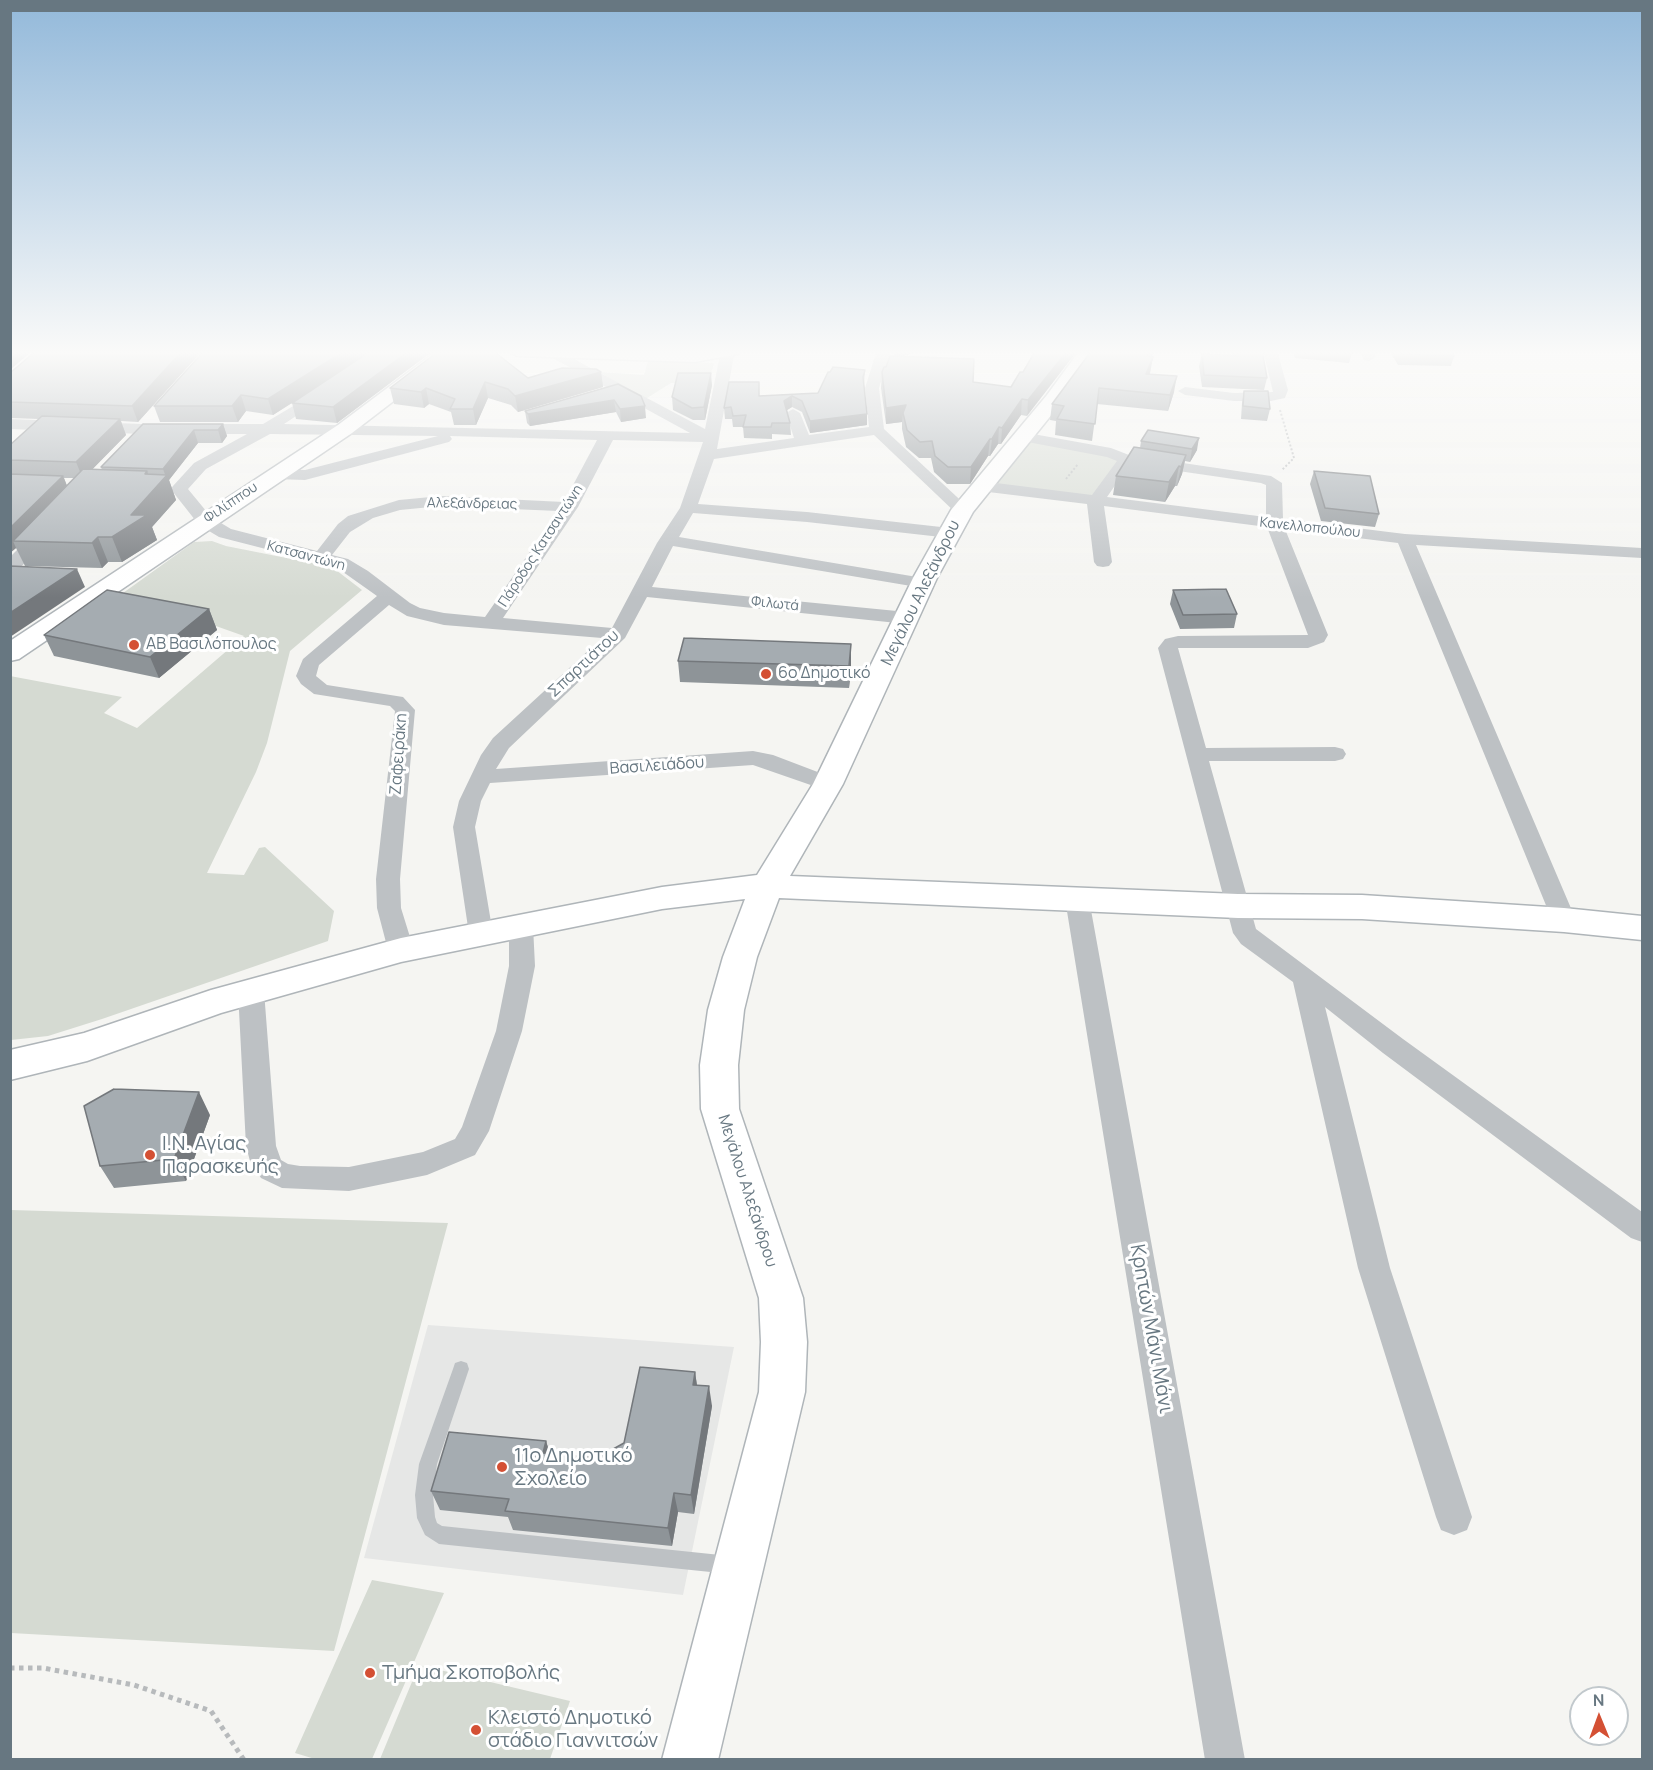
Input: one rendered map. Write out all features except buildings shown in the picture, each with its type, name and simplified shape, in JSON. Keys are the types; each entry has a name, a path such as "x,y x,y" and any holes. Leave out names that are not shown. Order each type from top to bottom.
{"street":[{"path":"128,445 140,433"},
{"name":"Κατσαντώνη","path":"260,433 200,466 173,489 205,521 232,536 321,558 354,569 403,607 428,616 618,634"},
{"name":"Φιλίππου","path":"10,653 274,474 339,433"},
{"path":"274,474 305,475 468,433"},
{"path":"490,433 606,436 710,446 803,440 858,433"},
{"path":"689,433 710,446"},
{"name":"Σπαρτιάτου","path":"482,934 464,827 467,808 481,777 492,755 513,730 618,634 668,540 688,508 713,433"},
{"path":"800,433 803,440"},
{"path":"880,433 964,510"},
{"name":"Μεγάλου Αλεξάνδρου","path":"690,1760 782,1392 784,1342 781,1298 720,1109 719,1065 726,1010 740,957 767,886 828,784 923,583 964,510 1026,433"},
{"name":"Πάροδος Κατσαντώνη","path":"490,623 570,507 606,436"},
{"path":"1022,437 1126,459 1271,480 1274,483 1275,525 1318,635 1317,638 1308,642 1178,642 1169,645 1242,925 1250,938 1305,976 1393,1046 1642,1229"},
{"path":"1103,562 1095,502 1126,459"},
{"name":"Κανελλοπούλου","path":"688,508 807,517 964,510 1052,496 1275,525 1405,539 1642,554"},
{"name":"Αλεξάνδρειας","path":"321,558 344,528 354,520 399,505 441,501 570,507"},
{"path":"10,568 57,519"},
{"path":"1405,539 1564,920"},
{"path":"668,540 923,583"},
{"path":"82,578 118,579"},
{"name":"Φιλωτά","path":"642,591 907,618"},
{"name":"Ζαφειράκη","path":"388,596 310,663 306,676 321,690 396,700 405,710 388,879 389,908 401,950"},
{"path":"1197,755 1335,754"},
{"name":"Βασιλειάδου","path":"481,777 753,758 765,760 828,784"},
{"path":"10,1065 87,1047 251,991 401,950 694,892 767,886 1238,906 1362,907 1564,920 1642,928"},
{"name":"Κρητών Μάνι Μάνι","path":"1077,899 1225,1760"},
{"path":"251,991 261,1146 265,1161 271,1169 282,1176 349,1179 428,1163 465,1147 475,1131 509,1030 522,966 521,926"},
{"path":"1305,976 1374,1268 1454,1517"}],"lane":[{"path":"461,1369 428,1464 424,1495 426,1518 431,1529 439,1535 740,1566"}],"path":[{"path":"1271,480 1294,458 1286,433"},
{"path":"1052,496 1090,450"},
{"path":"10,1668 43,1668 134,1685 211,1711 244,1760"}],"shaded area":[{"path":"1022,437 1126,459 1095,502 993,489"},
{"path":"212,541 226,546 332,567 362,590 290,651 267,743 256,772 207,873 244,875 259,848 265,847 334,911 328,941 48,1036 11,1040 10,676 122,697 104,713 137,728 244,636 123,593 194,542"},
{"path":"11,1210 448,1223 334,1651 11,1633"},
{"path":"428,1325 734,1347 683,1595 364,1558"},
{"name":"Τμήμα Σκοποβολής","path":"372,1580 444,1593 372,1759 315,1759 295,1753"},
{"name":"Κλειστό Δημοτικό στάδιο Γιαννιτσών","path":"419,1665 570,1701 550,1759 380,1759"}],"place":[{"name":"ΑΒ Βασιλόπουλος","path":"134,645"},
{"name":"6ο Δημοτικό","path":"766,674"},
{"name":"Ι.Ν. Αγίας Παρασκευής","path":"150,1155"},
{"name":"11ο Δημοτικό Σχολείο","path":"502,1467"},
{"name":"Τμήμα Σκοποβολής","path":"370,1673"},
{"name":"Κλειστό Δημοτικό στάδιο Γιαννιτσών","path":"476,1730"}]}
